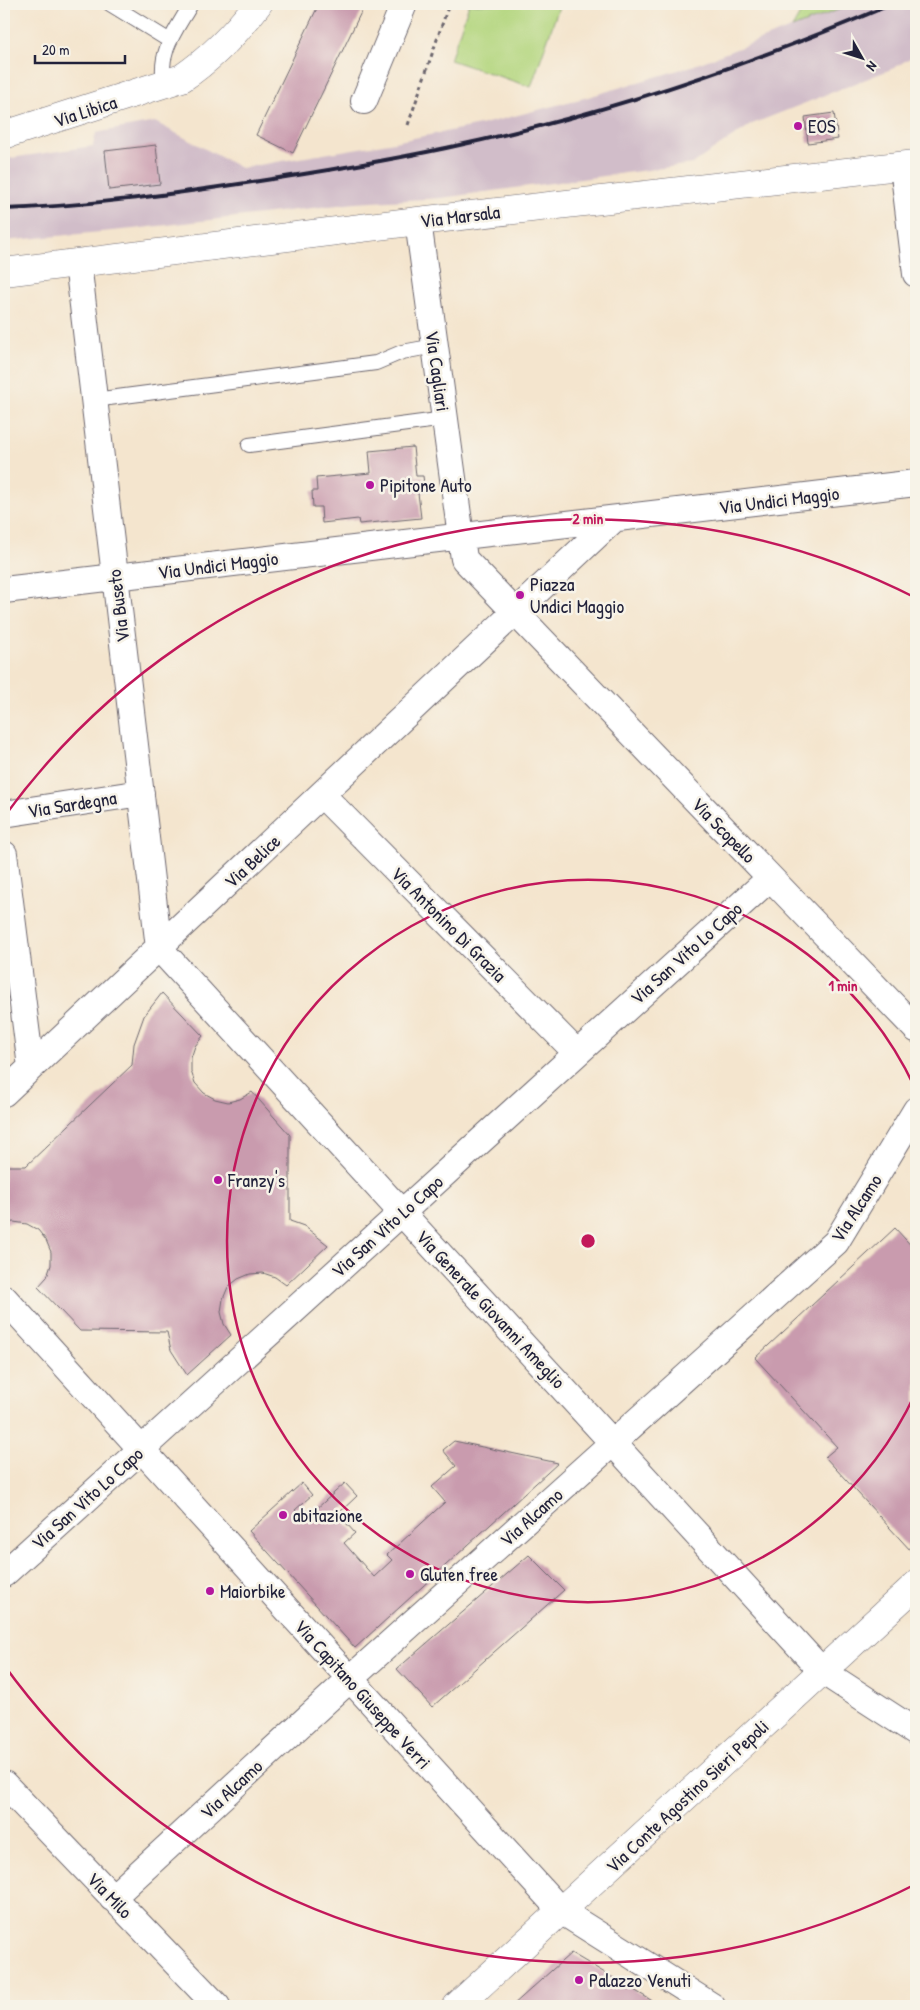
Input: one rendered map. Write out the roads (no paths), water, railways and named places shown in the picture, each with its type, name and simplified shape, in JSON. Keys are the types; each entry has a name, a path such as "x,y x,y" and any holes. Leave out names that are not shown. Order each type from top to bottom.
{"main road":[{"name":"Via Libica","path":"4,135 182,78 207,62 239,29 258,4"},
{"name":"Via Marsala","path":"4,272 418,221 910,165"},
{"name":"Via Conte Agostino Sieri Pepoli","path":"457,2006 916,1585"}],"street":[{"path":"364,100 404,4"},
{"path":"910,165 916,274"},
{"name":"Via Cagliari","path":"418,221 464,559 515,625"},
{"name":"Via Buseto","path":"78,264 159,948"},
{"name":"Via Undici Maggio","path":"4,590 433,540 460,529 614,519 916,484"},
{"name":"Via Belice","path":"4,1093 322,795 515,625 614,519"},
{"name":"Via Scopello","path":"515,625 770,878 916,1029"},
{"name":"Via Sardegna","path":"4,814 141,793"},
{"name":"Via Antonino Di Grazia","path":"322,795 577,1053"},
{"path":"4,854 32,1067"},
{"name":"Via San Vito Lo Capo","path":"4,1574 770,878"},
{"name":"Via Generale Giovanni Ameglio","path":"159,948 822,1671 916,1732"},
{"name":"Via Alcamo","path":"112,1898 350,1679 836,1242 913,1125"},
{"name":"Via Capitano Giuseppe Verri","path":"4,1298 561,1911 712,2006"},
{"name":"Via Milo","path":"4,1784 217,2006"}],"lane":[{"path":"110,4 170,40"},
{"path":"165,85 161,72 162,58 191,4"},
{"path":"94,400 376,363 402,352 435,346"},
{"path":"249,445 445,419"}],"railway":[{"path":"4,209 65,205 186,192 396,158 503,135 560,121 673,87 784,48 892,4"}],"place":[{"name":"EOS","path":"798,126"},
{"name":"Pipitone Auto","path":"370,485"},
{"name":"Piazza Undici Maggio","path":"520,595"},
{"name":"Franzy's","path":"218,1180"},
{"name":"abitazione","path":"283,1515"},
{"name":"Gluten free","path":"410,1574"},
{"name":"Maiorbike","path":"210,1591"},
{"name":"Palazzo Venuti","path":"579,1980"}]}
